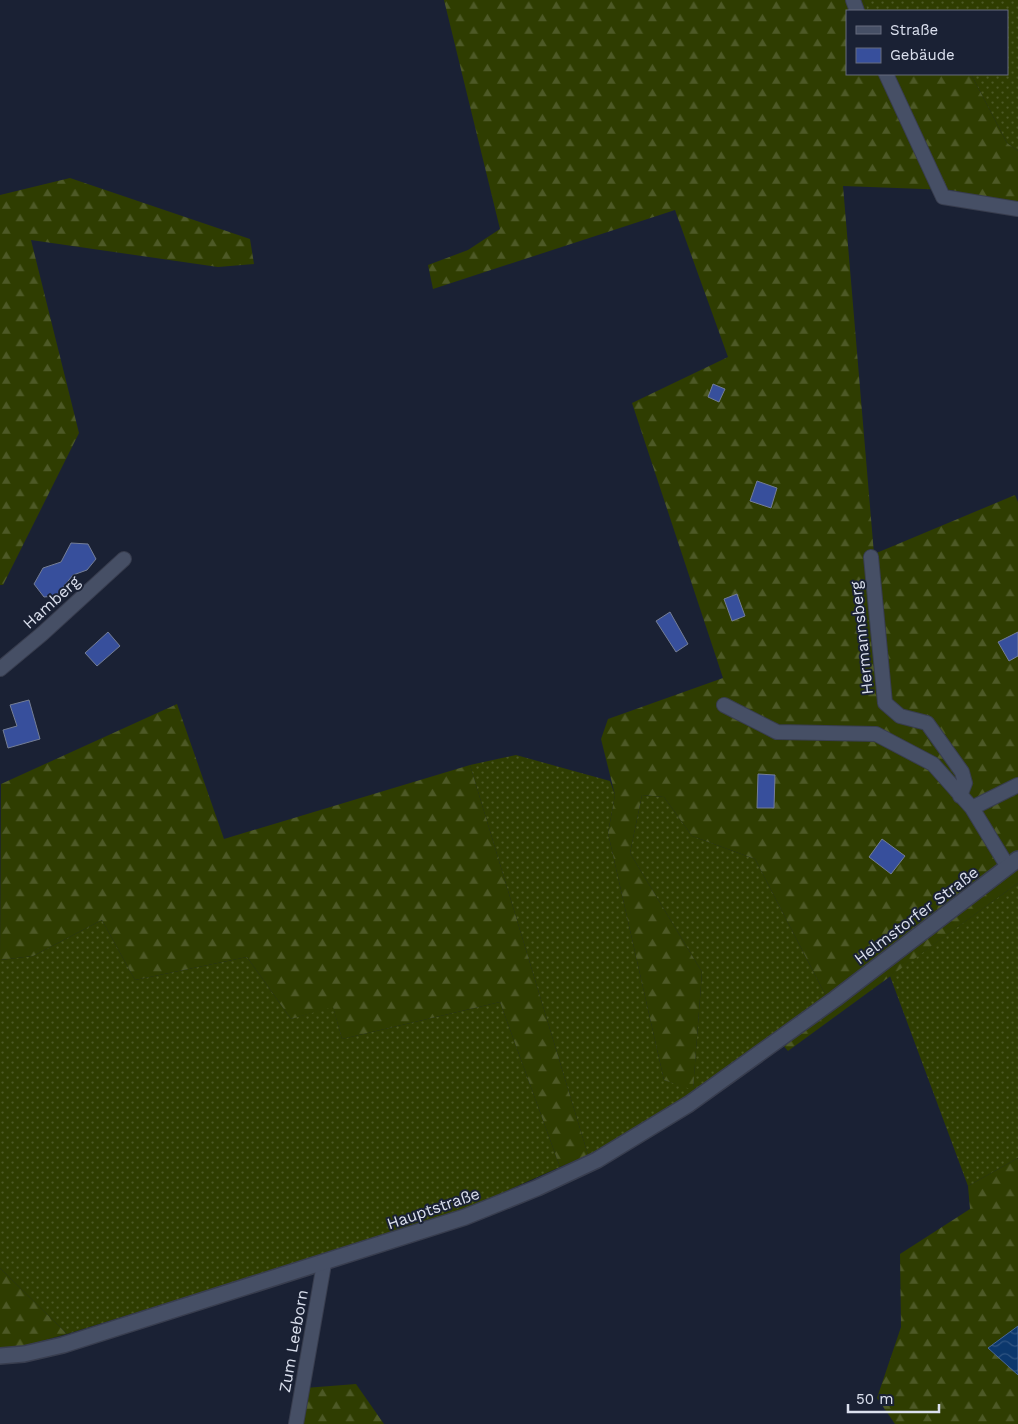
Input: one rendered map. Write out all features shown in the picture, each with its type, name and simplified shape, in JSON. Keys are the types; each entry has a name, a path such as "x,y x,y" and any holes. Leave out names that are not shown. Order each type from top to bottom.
{"main road":[{"name":"Helmstorfer Straße","path":"835,999 1013,863"},
{"name":"Hauptstraße","path":"0,1356 24,1354 63,1345 324,1264 465,1217 538,1188 597,1160 689,1104 835,999"}],"street":[{"path":"886,75 942,197 1018,209"},
{"name":"Hermannsberg","path":"871,557 885,704 900,716 927,723 962,772 965,783 960,796"},
{"name":"Hamberg","path":"0,669 42,634 124,559"},
{"path":"724,704 778,732 876,734 933,764 972,808 1013,863"},
{"path":"972,808 1018,785"},
{"name":"Zum Leeborn","path":"296,1424 324,1264"}],"green space":[{"path":"444,0 863,0 868,10 846,10 846,75 972,75 1007,143 1018,151 1018,204 951,190 843,186 874,554 1015,495 1018,502 1018,883 788,1051 774,1035 826,996 755,859 692,836 664,797 642,795 630,853 702,972 693,1090 664,1080 608,833 615,795 601,739 608,719 723,678 632,403 728,357 675,210 433,289 428,265 468,250 500,229"},
{"path":"863,0 1018,0 1018,151 1007,143 972,75 1008,75 1008,10 868,10"},
{"path":"70,178 250,239 254,264 218,267 31,240 79,433 3,585 0,585 0,195"},
{"path":"177,704 224,839 470,765 588,1155 560,1167 500,1002 342,1039 333,1007 291,1019 247,957 135,980 102,920 33,956 0,960 1,784"},
{"path":"516,755 610,781 615,795 608,833 664,1080 693,1089 702,972 630,853 642,795 664,797 692,836 755,859 826,996 686,1100 588,1155 470,765"},
{"path":"1018,883 1018,1158 968,1186 890,976"},
{"path":"102,920 135,980 247,957 291,1019 333,1006 342,1039 500,1002 560,1167 462,1211 67,1334 0,1268 0,960 33,956"},
{"path":"1018,1158 1018,1326 988,1348 1018,1375 1018,1424 895,1424 877,1398 901,1327 900,1254 970,1209 968,1186"},
{"path":"0,1268 67,1334 16,1348 0,1348"},
{"path":"356,1384 384,1424 300,1424 305,1388"}],"water":[{"path":"1018,1326 1018,1375 988,1348"}],"building":[{"path":"713,384 725,389 719,402 708,397"},
{"path":"757,481 777,488 771,508 750,501"},
{"path":"71,543 88,544 96,559 87,570 73,575 56,596 44,597 34,584 43,568 61,562"},
{"path":"737,594 745,616 732,621 724,599"},
{"path":"670,612 688,644 676,652 656,621"},
{"path":"108,632 120,646 97,666 85,653"},
{"path":"1018,632 1018,656 1009,661 998,642"},
{"path":"29,700 40,739 8,748 3,730 17,726 10,705"},
{"path":"758,774 775,775 774,808 757,808"},
{"path":"882,839 905,856 891,874 869,857"}]}
